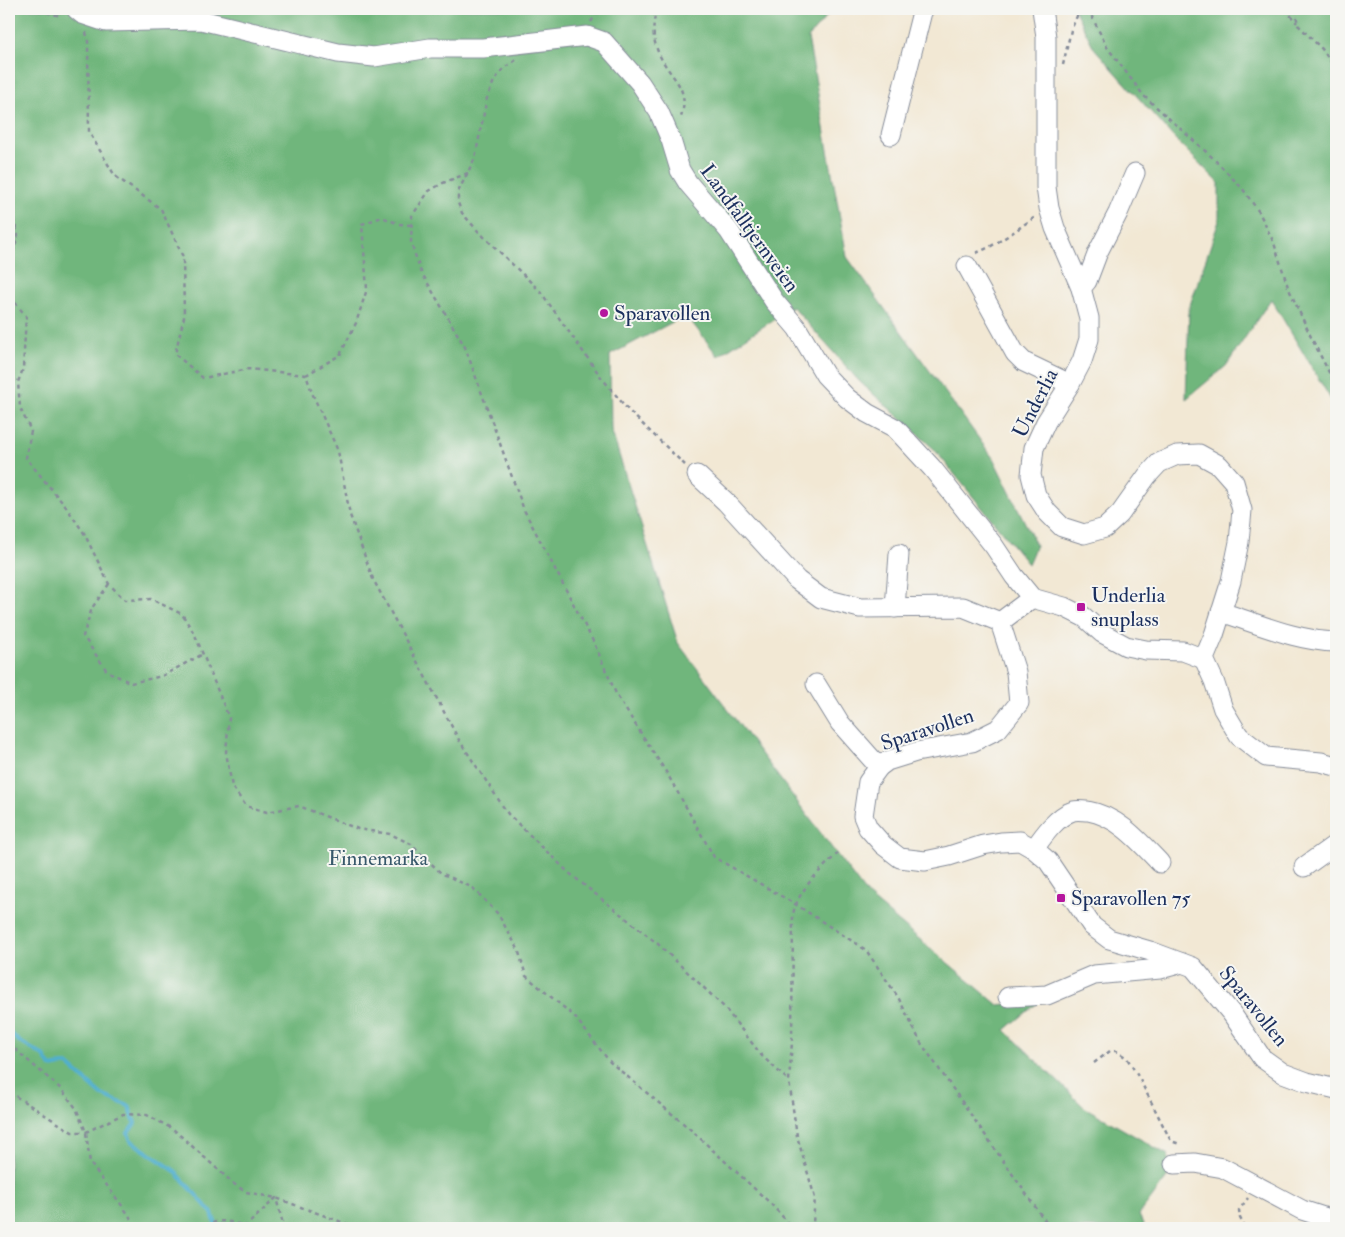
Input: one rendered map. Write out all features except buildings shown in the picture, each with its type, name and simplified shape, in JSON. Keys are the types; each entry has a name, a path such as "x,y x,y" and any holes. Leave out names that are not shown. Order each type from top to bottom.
{"street":[{"path":"891,135 924,9"},
{"name":"Underlia","path":"1042,9 1046,37 1047,194 1055,228 1081,288 1089,318 1089,339 1082,361 1046,422 1034,448 1032,475 1036,495 1047,512 1062,527 1084,534 1104,528 1120,514 1147,476 1159,463 1177,455 1199,454 1219,465 1234,482 1242,510 1240,542 1214,635 1204,659"},
{"name":"Landfalltjernveien","path":"79,11 106,22 201,20 338,53 374,56 430,48 483,48 588,36 604,42 640,83 659,112 671,140 680,170 688,183 729,231 774,301 796,328 825,375 847,398 867,413 895,428 932,468 994,546 1014,576 1032,598"},
{"path":"1081,288 1087,281 1098,252 1118,214 1135,173"},
{"path":"967,266 1015,353 1024,362 1070,384"},
{"path":"697,475 726,502 797,580 821,598 860,608 963,607 1000,622 1032,598 1064,607 1084,617 1102,633 1126,646 1146,650 1182,651 1204,659 1214,681 1222,709 1239,736 1266,757 1321,762 1336,766"},
{"path":"895,608 899,554"},
{"path":"1221,612 1304,639 1336,642"},
{"name":"Sparavollen","path":"1000,622 1016,672 1019,703 998,729 972,742 916,752 887,761 879,767 868,782 863,816 868,828 883,845 900,858 925,861 949,856 983,845 1020,841 1034,849 1048,861 1092,926 1109,939 1150,951 1193,967 1232,1014 1262,1058 1283,1073 1307,1082 1336,1089"},
{"path":"816,684 840,723 879,767"},
{"path":"1034,849 1051,828 1064,816 1082,810 1103,814 1114,821 1138,840 1160,863"},
{"path":"1304,867 1336,844"},
{"path":"1008,997 1046,995 1094,975 1160,968 1182,963"},
{"path":"1174,1164 1195,1163 1223,1168 1302,1210 1336,1221"}],"path":[{"path":"31,9 77,19 79,11"},
{"path":"656,9 653,20 654,39 659,55 679,85 684,100 681,118 671,140"},
{"path":"1062,68 1071,30 1080,9"},
{"path":"1088,9 1107,48 1144,96 1219,164 1242,188 1258,212 1274,243 1288,287 1311,338 1336,386"},
{"path":"1285,9 1322,49 1335,68"},
{"path":"1295,9 1298,25"},
{"path":"79,11 88,41 89,132 116,176 161,209 183,258 184,316 175,354 203,378 249,369 306,375 340,355 356,323 367,290 362,224 382,217 399,224 411,225"},
{"path":"518,60 503,69 494,81 487,98 475,158 458,192 458,203 462,212 478,231 540,291 629,411 697,475"},
{"path":"468,173 429,191 412,216 411,242 420,270 465,347 524,510 594,643 617,696 668,775 714,857 795,904 866,950 898,998 921,1043 1050,1228"},
{"path":"9,203 18,235 9,269"},
{"path":"967,266 972,255 1012,234 1035,216 1040,222"},
{"path":"9,288 12,299 26,316 24,369 18,382 20,408 31,431 26,458 66,507 84,533 109,584 125,600 151,599 182,614 195,635 229,718 226,752 232,788 246,806 266,812 299,806 358,829 390,834 410,844 441,873 473,888 498,914 518,949 526,976 574,1016 610,1062 690,1129 770,1203 793,1228"},
{"path":"306,375 338,451 350,515 373,579 459,740 508,814 568,872 658,944 724,1007 762,1056 789,1081"},
{"path":"109,584 92,608 83,636 107,672 131,683 162,676 203,654"},
{"path":"809,1228 813,1223 815,1198 797,1136 789,1081 792,1042 793,914 795,904 811,879 838,854"},
{"path":"9,1044 61,1088 76,1108 86,1132 90,1163 129,1215 136,1228"},
{"path":"1094,1063 1110,1052 1116,1051 1127,1058 1172,1141 1180,1144"},
{"path":"9,1092 72,1132 86,1132 123,1114 147,1115 173,1130 234,1184 246,1192 276,1198 358,1228"},
{"path":"1245,1228 1240,1218 1239,1210 1257,1186"},
{"path":"206,1228 211,1223 220,1221 246,1226 276,1198"},
{"path":"276,1198 284,1228"}],"green space":[{"name":"Finnemarka","path":"9,9 833,9 808,38 847,257 993,458 1036,545 1028,564 934,449 859,381 793,307 718,356 686,315 610,355 611,429 678,643 868,896 998,1005 1041,1000 1005,1030 1084,1107 1168,1155 1169,1175 1139,1215 1145,1228 9,1228"},
{"path":"1074,9 1336,9 1336,408 1271,299 1226,366 1186,399 1189,308 1219,221 1219,183 1175,139 1094,48"}],"waterway":[{"path":"9,1032 20,1042 44,1056 51,1067 67,1064 102,1095 129,1106 135,1123 128,1133 131,1141 175,1171 212,1213 217,1228"}],"place":[{"name":"Sparavollen","path":"604,313"},
{"name":"Underlia snuplass","path":"1081,607"},
{"name":"Sparavollen 75","path":"1061,898"}]}
